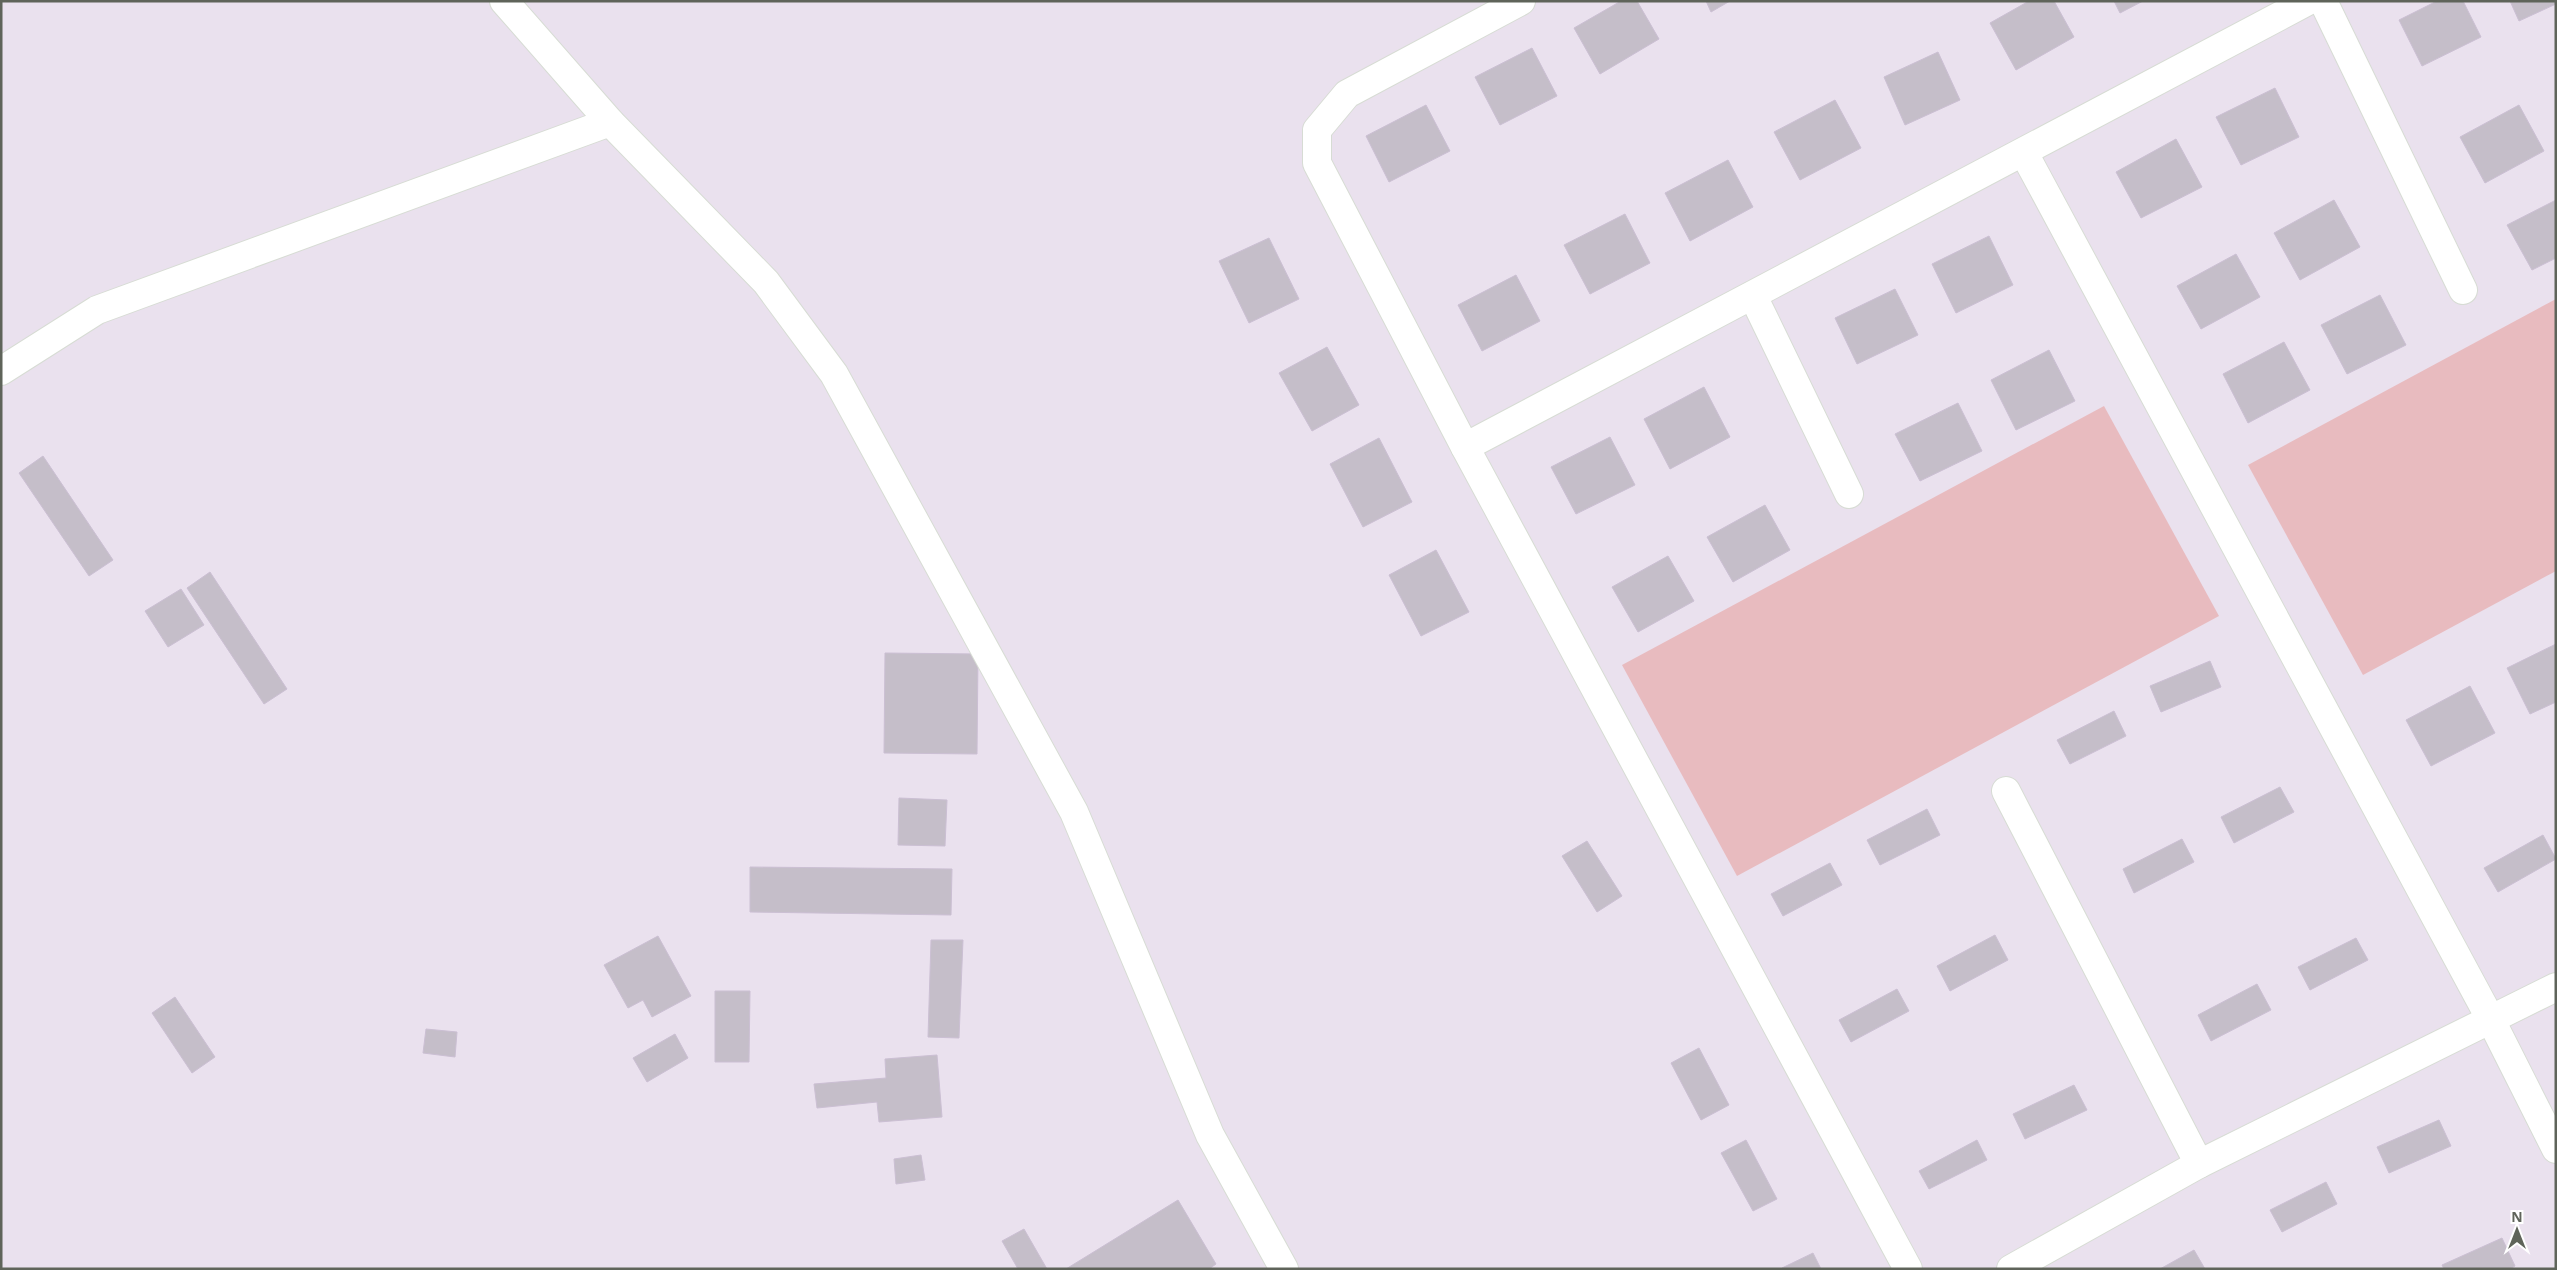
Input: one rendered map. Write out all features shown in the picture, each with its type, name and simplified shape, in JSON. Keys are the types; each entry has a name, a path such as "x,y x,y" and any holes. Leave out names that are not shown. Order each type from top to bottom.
{"street":[{"path":"504,1 610,122 766,282 834,374 1074,812 1210,1135 1284,1269"},
{"path":"1522,1 1347,94 1317,130 1317,163 1465,447 1908,1269"},
{"path":"1465,447 2024,153 2308,1"},
{"path":"2323,1 2463,290"},
{"path":"1,371 97,310 610,122"},
{"path":"2024,153 2491,1020 2556,1149"},
{"path":"1753,296 1849,494"},
{"path":"2006,791 2199,1164"},
{"path":"2011,1269 2199,1164 2556,987"}],"shaded area":[{"path":"2556,299 2556,571 2363,675 2248,465"},
{"path":"2104,406 2219,616 1737,876 1622,665"}],"building":[{"path":"1621,1 1637,1 1659,39 1600,74 1574,28"},
{"path":"1706,1 1730,1 1711,12"},
{"path":"2029,1 2054,1 2074,37 2016,70 1990,23"},
{"path":"2114,1 2143,1 2120,13"},
{"path":"2437,1 2463,1 2481,37 2422,66 2399,20"},
{"path":"2510,1 2556,1 2556,4 2519,21"},
{"path":"1532,48 1557,96 1500,125 1475,77"},
{"path":"1938,52 1960,100 1905,125 1884,77"},
{"path":"2275,88 2299,137 2241,165 2216,117"},
{"path":"1835,100 1861,148 1800,180 1774,132"},
{"path":"1426,105 1450,151 1389,182 1366,136"},
{"path":"2519,105 2544,151 2485,183 2460,137"},
{"path":"2176,139 2202,187 2141,218 2116,172"},
{"path":"1728,160 1753,207 1690,241 1665,193"},
{"path":"2334,200 2360,247 2300,280 2274,233"},
{"path":"2556,200 2556,258 2532,270 2507,225"},
{"path":"1625,214 1650,263 1590,294 1564,245"},
{"path":"1989,236 2013,285 1956,313 1932,264"},
{"path":"1269,238 1299,299 1249,323 1219,261"},
{"path":"2236,254 2260,297 2201,329 2177,286"},
{"path":"1516,275 1540,321 1482,351 1458,305"},
{"path":"1895,289 1918,335 1857,364 1835,318"},
{"path":"2380,295 2406,345 2347,374 2321,325"},
{"path":"2284,342 2310,390 2248,423 2223,374"},
{"path":"1327,347 1359,405 1312,431 1279,373"},
{"path":"2049,350 2075,401 2016,430 1991,380"},
{"path":"1704,387 1730,437 1670,469 1644,419"},
{"path":"1958,403 1982,451 1920,481 1895,434"},
{"path":"1610,437 1635,485 1576,514 1551,467"},
{"path":"1379,438 1412,502 1363,527 1330,464"},
{"path":"43,456 113,560 89,576 19,473"},
{"path":"1765,505 1790,550 1733,582 1707,537"},
{"path":"1436,550 1469,612 1421,636 1389,575"},
{"path":"1668,556 1694,601 1638,632 1612,587"},
{"path":"210,572 287,689 264,704 187,588"},
{"path":"181,589 204,625 168,647 145,611"},
{"path":"2556,644 2556,702 2530,714 2507,668"},
{"path":"885,653 978,654 977,754 884,753"},
{"path":"2210,661 2221,687 2161,712 2150,686"},
{"path":"2470,686 2495,733 2431,766 2406,720"},
{"path":"2114,711 2126,736 2070,764 2057,740"},
{"path":"2280,787 2294,812 2234,843 2221,817"},
{"path":"899,798 947,800 945,846 898,845"},
{"path":"1927,809 1940,835 1880,865 1867,840"},
{"path":"2543,835 2556,859 2498,892 2484,868"},
{"path":"2182,839 2194,862 2134,893 2123,869"},
{"path":"1587,841 1622,896 1597,912 1562,856"},
{"path":"1830,863 1842,885 1783,916 1771,894"},
{"path":"750,867 952,869 951,915 750,912"},
{"path":"1995,935 2008,960 1950,991 1937,966"},
{"path":"658,936 691,996 652,1017 643,1000 628,1008 604,965"},
{"path":"2356,938 2368,960 2310,990 2298,967"},
{"path":"931,940 963,940 959,1038 928,1037"},
{"path":"2257,984 2271,1010 2211,1041 2198,1015"},
{"path":"1897,989 1909,1011 1851,1042 1839,1020"},
{"path":"715,991 750,991 749,1062 715,1062"},
{"path":"175,997 215,1057 192,1073 152,1013"},
{"path":"426,1029 457,1032 455,1057 423,1053"},
{"path":"675,1034 688,1058 647,1082 633,1058"},
{"path":"1699,1048 1729,1105 1701,1120 1671,1063"},
{"path":"937,1055 942,1117 879,1122 877,1102 817,1108 814,1084 886,1078 885,1059"},
{"path":"2074,1085 2087,1110 2025,1139 2013,1114"},
{"path":"2439,1120 2451,1146 2389,1173 2377,1147"},
{"path":"1746,1140 1777,1199 1753,1211 1721,1153"},
{"path":"1977,1140 1987,1160 1929,1189 1919,1171"},
{"path":"921,1155 925,1180 896,1184 894,1159"},
{"path":"2326,1182 2337,1204 2282,1232 2270,1210"},
{"path":"1178,1200 1216,1264 1209,1269 1066,1269"},
{"path":"1024,1229 1047,1269 1018,1269 1002,1241"},
{"path":"2502,1238 2515,1266 2510,1269 2444,1269 2442,1265"},
{"path":"2194,1250 2205,1269 2160,1269"},
{"path":"1813,1253 1821,1269 1782,1269 1782,1268"}]}
